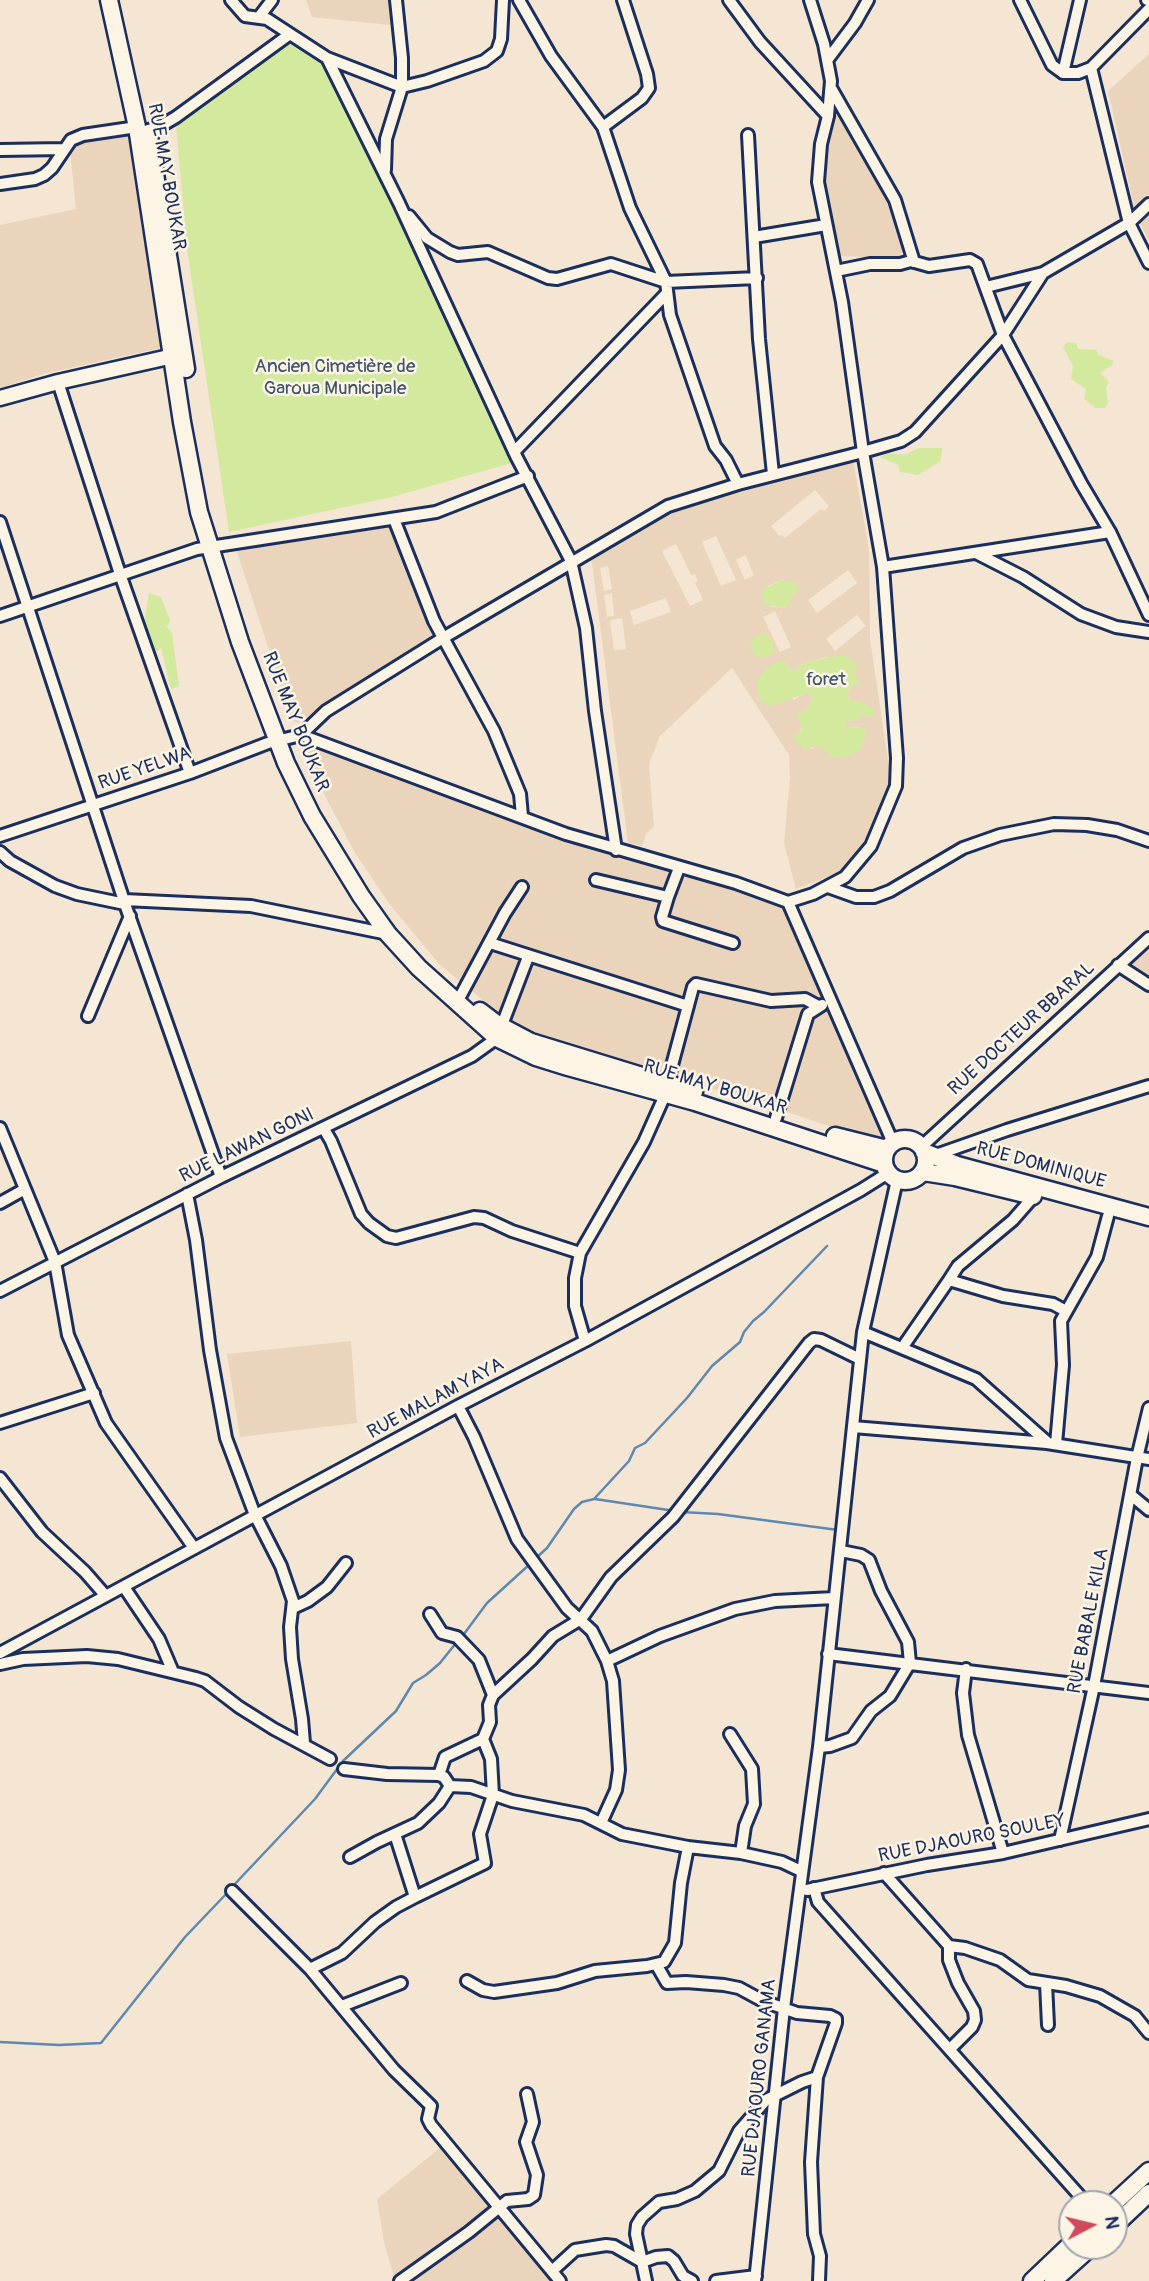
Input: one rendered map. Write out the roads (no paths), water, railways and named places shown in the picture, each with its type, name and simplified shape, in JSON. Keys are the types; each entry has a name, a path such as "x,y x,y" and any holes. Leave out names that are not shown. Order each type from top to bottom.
{"main road":[{"name":"RUE MAY BOUKAR","path":"109,0 143,129"},
{"name":"RUE MAY BOUKAR","path":"119,0 143,129 179,355 191,474 215,545 240,642 288,738 308,789 379,910 416,952 499,1032"},
{"name":"RUE MAY BOUKAR","path":"288,738 312,816 334,855 388,934 444,992 499,1032 557,1064 776,1118 854,1142 890,1162"},
{"name":"RUE MAY BOUKAR","path":"666,1089 718,1110 890,1162"},
{"name":"RUE DOMINIQUE","path":"890,1162 908,1140 926,1152 957,1165 1149,1217"},
{"path":"890,1162 911,1181 922,1172 926,1152"},
{"name":"RUE DOMINIQUE","path":"922,1172 1034,1196 1149,1228"},
{"path":"1128,2190 1149,2171"},
{"path":"1128,2212 1149,2193"},
{"path":"1034,2280 1058,2257"},
{"path":"1053,2281 1076,2260"}],"street":[{"path":"231,0 246,16 259,17 327,58 402,87 484,61 497,51 501,39 503,0"},
{"path":"259,17 272,0"},
{"path":"386,175 386,139 402,87 397,0"},
{"path":"519,0 551,56 603,127 629,208 666,288 670,315 715,446 726,460 738,484"},
{"path":"603,127 642,99 649,88 623,0"},
{"path":"729,0 760,42 828,116"},
{"path":"288,738 616,850 736,883 788,902 828,887 845,877 871,846 897,778 883,567 863,452 852,362 818,182 818,162 831,88 828,59 810,0"},
{"path":"828,59 855,23 868,0"},
{"path":"1020,0 1052,65 1063,73 1078,73 1091,68 1149,9"},
{"path":"1063,73 1080,0"},
{"path":"0,184 35,179 44,175 52,168 69,141 81,136 159,127 290,34"},
{"path":"327,58 386,175 514,452 571,561 586,628 616,850"},
{"path":"1091,68 1129,223 1149,263"},
{"path":"831,88 895,200 914,262"},
{"path":"748,135 760,352 773,474"},
{"path":"0,150 64,149"},
{"path":"399,203 427,238 450,252 458,255 488,252 548,278 557,279 611,264 666,288 757,278"},
{"path":"986,288 1043,273 1129,223 1149,204"},
{"path":"754,237 826,225"},
{"path":"836,271 870,264 914,262 929,266 970,260 977,264 1003,335 1110,532 1149,615"},
{"path":"288,738 443,638 668,506 773,474 901,441 915,432 1003,335 1043,273"},
{"path":"514,452 666,288"},
{"path":"0,398 179,355"},
{"path":"58,382 120,574 190,773"},
{"path":"0,616 120,574 215,545 308,533 449,509 528,476"},
{"path":"394,519 420,589 443,638 494,731 520,794 522,816"},
{"path":"0,522 125,902 221,1177"},
{"path":"883,567 1110,532"},
{"path":"975,553 1023,577 1081,614 1116,627 1149,632"},
{"name":"RUE YELWA","path":"0,836 288,738"},
{"path":"828,887 856,897 874,897 890,891 963,848 1000,835 1054,824 1087,825 1117,830 1149,841"},
{"path":"0,852 10,861 55,886 76,894 125,902 251,906 388,934"},
{"path":"679,868 668,897 663,921 733,943"},
{"path":"596,880 668,897"},
{"path":"461,995 522,887"},
{"path":"788,902 832,1002 890,1162 863,1332 853,1427 1051,1443 1149,1459"},
{"path":"88,1016 130,916"},
{"name":"RUE DOCTEUR BBARAL","path":"926,1152 1149,938"},
{"path":"490,943 688,1006"},
{"path":"499,1032 528,957"},
{"path":"1118,965 1149,985"},
{"path":"585,1341 575,1306 575,1278 580,1253 644,1142 666,1089 693,987 696,984 771,1001 805,999 818,1006"},
{"path":"776,1118 808,1014 818,1006 832,1002"},
{"name":"RUE LAWAN GONI","path":"0,1291 221,1177 472,1056 499,1032"},
{"path":"926,1152 1149,1086"},
{"path":"0,1129 55,1262 68,1335 106,1423 194,1548"},
{"path":"324,1129 361,1214 387,1236 408,1236 474,1217 484,1218 512,1231 580,1253"},
{"name":"RUE MALAM YAYA","path":"0,1653 862,1190 890,1162"},
{"path":"0,1203 25,1189"},
{"path":"187,1194 226,1438 255,1515 289,1584 293,1608 290,1627 292,1658 304,1744"},
{"path":"902,1348 958,1266 1013,1220 1034,1196"},
{"path":"1051,1443 1063,1365 1061,1321 1097,1257 1108,1216"},
{"path":"948,1280 1003,1296 1053,1304 1066,1311"},
{"path":"863,1332 976,1379 1051,1443"},
{"path":"439,1775 445,1757 483,1739 490,1722 489,1705 493,1695 553,1636 580,1619 611,1577 673,1517 808,1343 814,1339 821,1340 860,1359"},
{"path":"0,1423 94,1393"},
{"path":"458,1406 517,1539 568,1608 599,1640 607,1661 612,1681 619,1770 616,1790 601,1822"},
{"name":"RUE BABALE KILA","path":"1060,1840 1094,1686 1149,1408"},
{"name":"RUE DJAOURO GANAMA","path":"755,2279 784,2008 819,1747 853,1427"},
{"path":"0,1478 42,1532 105,1595"},
{"path":"1131,1495 1149,1510"},
{"path":"819,1747 852,1738 871,1710 890,1696 910,1662 908,1643 881,1591 869,1560 841,1546"},
{"path":"293,1608 327,1587 346,1563"},
{"path":"124,1587 159,1639 173,1672"},
{"path":"607,1661 660,1636 736,1609 775,1601 834,1598"},
{"path":"430,1614 442,1633 460,1640 479,1660 493,1695"},
{"path":"828,1654 1149,1693"},
{"path":"0,1664 23,1659 87,1656 118,1659 205,1681 239,1707 330,1759"},
{"path":"966,1669 963,1693 968,1735 1003,1853"},
{"path":"730,1734 752,1769 754,1804 745,1826 741,1853"},
{"path":"310,1969 342,1953 374,1922 396,1907 485,1863 480,1834 493,1796 491,1759 483,1739"},
{"path":"344,1769 439,1775 444,1777 450,1786"},
{"path":"450,1786 471,1787 493,1796 584,1815 622,1834 782,1862 801,1876"},
{"path":"350,1857 418,1823 432,1812 450,1786"},
{"name":"RUE DJAOURO SOULEY","path":"801,1876 814,1888 1003,1853 1149,1819"},
{"path":"395,1834 415,1897"},
{"path":"467,1981 483,1990 494,1992 557,1983 595,1971 664,1962 674,1943 688,1847"},
{"path":"884,1873 949,1945 1000,1960 1028,1980 1066,1986 1100,1996 1135,2016 1149,2033"},
{"path":"814,1888 818,1902 1075,2190"},
{"path":"232,1891 310,1969 394,2070 431,2106 428,2119 431,2124 559,2281"},
{"path":"949,1945 949,1960 974,2011 975,2020 972,2027 950,2049"},
{"path":"656,1964 667,1983 724,1984 797,2013 828,2015 836,2019 835,2031 817,2077 811,2162 814,2234 820,2256 819,2281"},
{"path":"342,2006 401,1983"},
{"path":"1046,1983 1048,2025"},
{"path":"646,2281 636,2229 642,2217 659,2202 685,2196 707,2182 724,2163 739,2131 758,2107 776,2095 817,2077"},
{"path":"400,2281 469,2232 499,2206 513,2199 531,2197 535,2191 537,2175 526,2142 533,2122 527,2094"},
{"path":"552,2272 575,2250 597,2245 614,2246 642,2262 668,2256 682,2276 692,2281"},
{"path":"716,2281 755,2279"}],"waterway":[{"path":"535,1559 547,1548 574,1509 582,1502 594,1499 629,1461 635,1448 645,1443 687,1398 712,1366 740,1342 753,1321 827,1246"},
{"path":"595,1499 675,1511"},
{"path":"681,1512 718,1514 838,1530"},
{"path":"461,1638 487,1603 530,1564"},
{"path":"233,1886 315,1799 343,1761 396,1711 413,1683 440,1663 456,1643"},
{"path":"0,2042 59,2045 101,2043 185,1937 229,1891"}],"park label":[{"name":"Ancien Cimetière de Garoua Municipale","path":"335,378"},
{"name":"foret","path":"826,680"}]}
